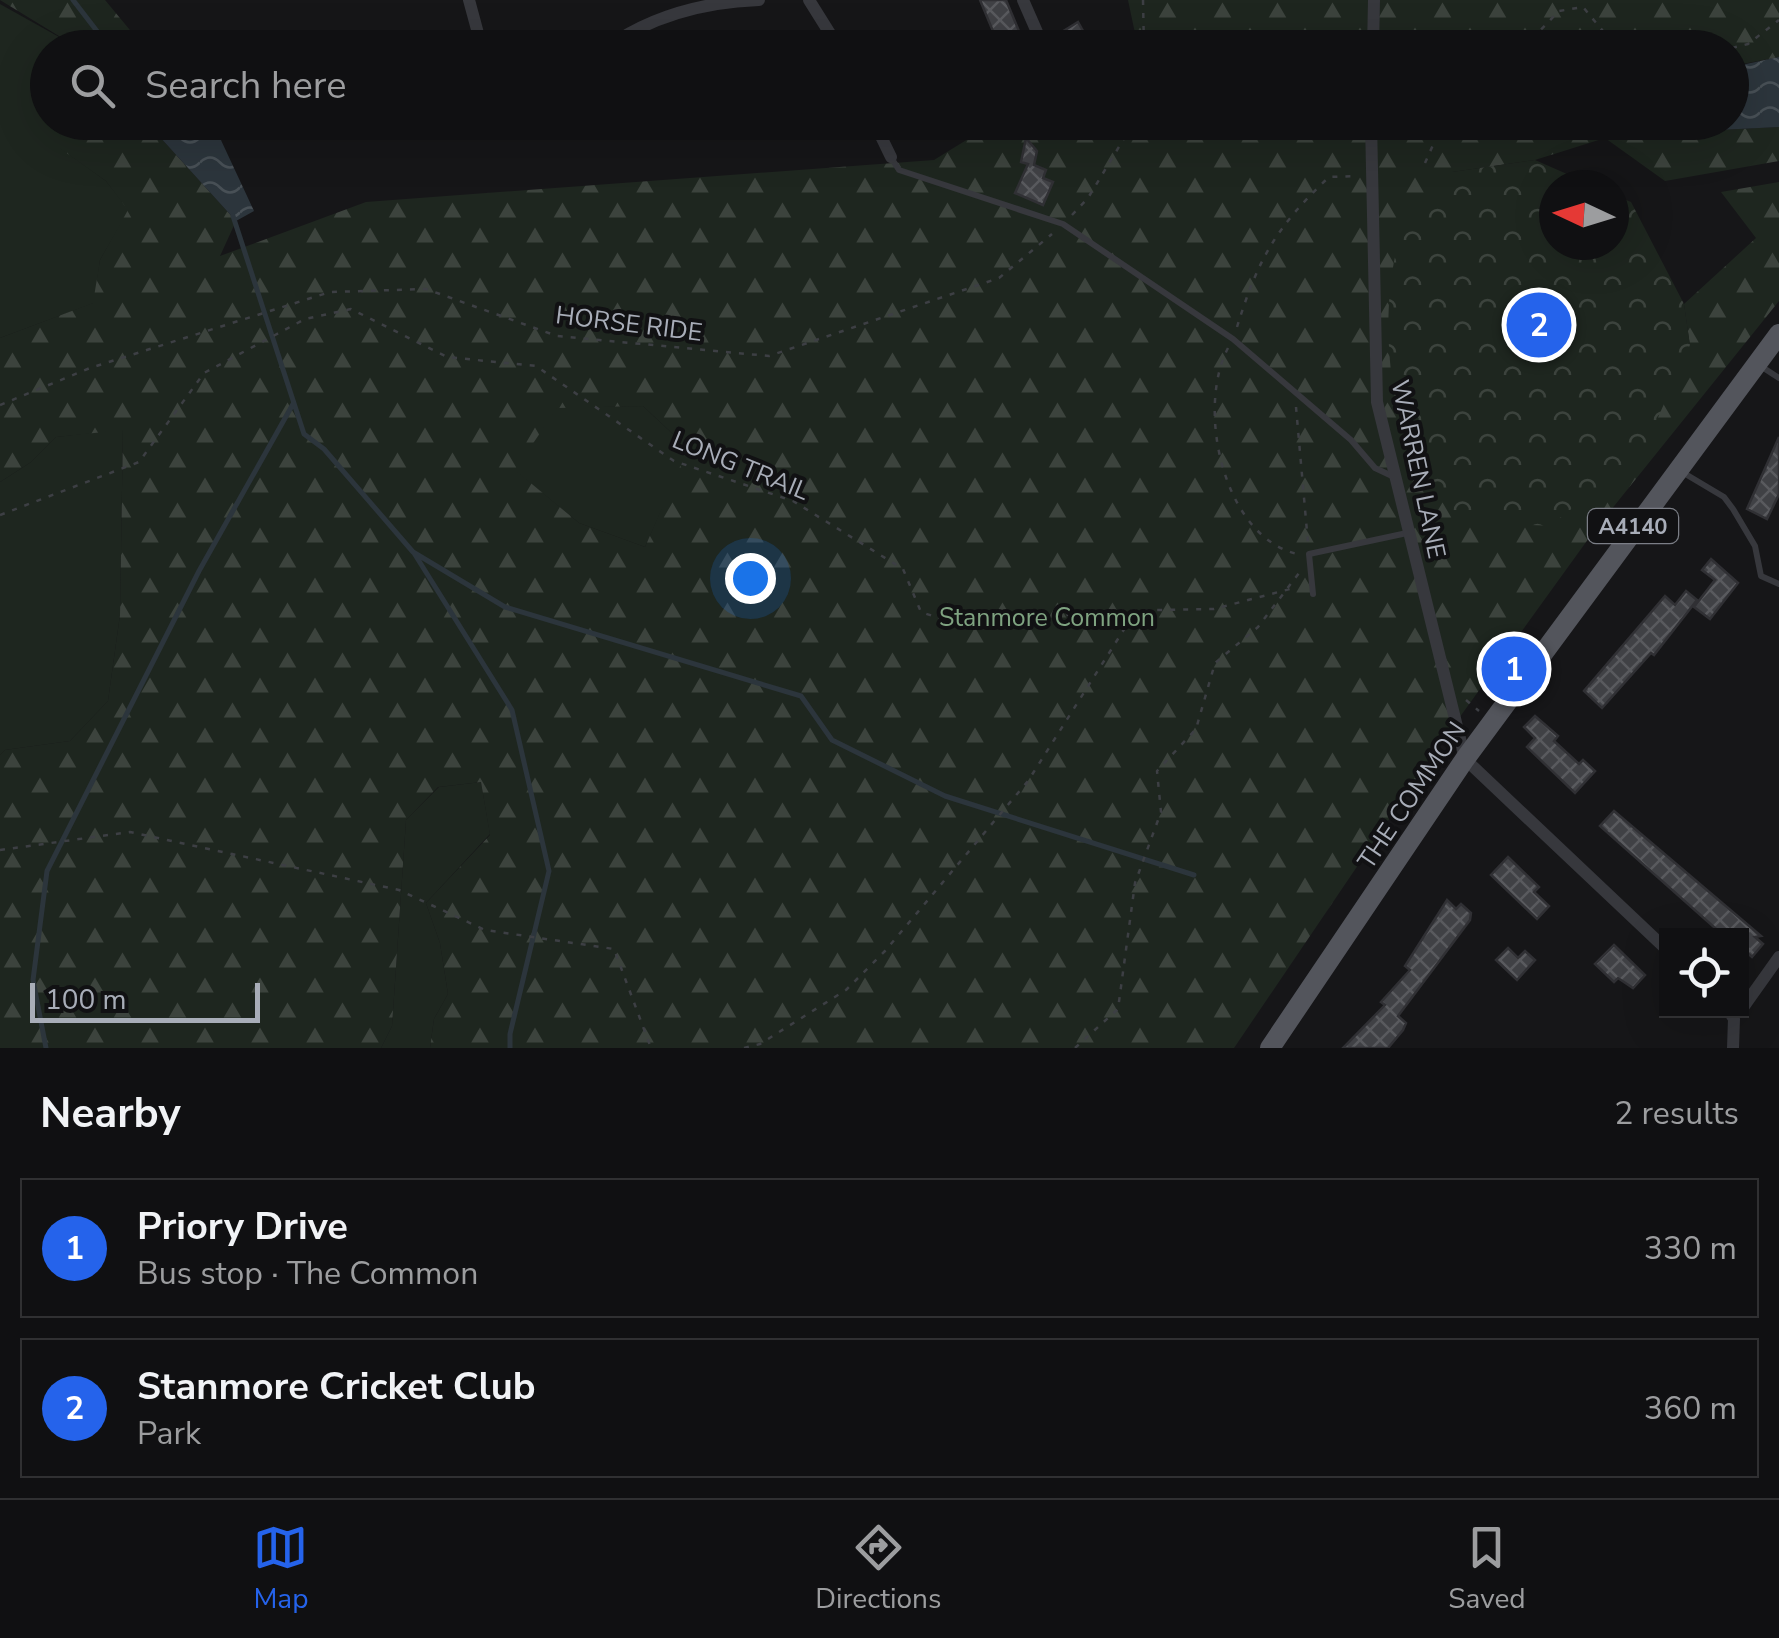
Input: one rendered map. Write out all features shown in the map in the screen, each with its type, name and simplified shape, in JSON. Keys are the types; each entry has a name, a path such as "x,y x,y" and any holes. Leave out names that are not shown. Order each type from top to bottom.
{"main road":[{"name":"THE COMMON","path":"1270,1048 1466,759 1676,468 1779,334"}],"street":[{"path":"470,0 478,30"},
{"path":"634,30 671,14 759,0"},
{"path":"809,0 827,30"},
{"path":"1023,0 1036,30"},
{"path":"1373,30 1374,0"},
{"path":"882,140 891,158"},
{"name":"WARREN LANE","path":"1371,140 1377,402 1466,759"},
{"path":"1466,759 1659,941"},
{"path":"1749,995 1779,957"},
{"path":"1733,1048 1736,1018"}],"lane":[{"path":"891,158 899,170 1063,224 1233,340 1295,390 1376,468 1393,476"},
{"path":"1756,363 1779,378"},
{"path":"1676,468 1724,497 1748,530 1761,576 1779,584"},
{"path":"1312,594 1309,554 1407,532"}],"path":[{"path":"1144,0 1144,30"},
{"path":"1540,30 1559,10 1584,7 1603,30"},
{"path":"1749,43 1779,20"},
{"name":"HORSE RIDE","path":"0,405 90,368 330,292 426,289 557,336 769,356 998,278 1088,198 1123,140"},
{"path":"1425,164 1435,140"},
{"name":"LONG TRAIL","path":"0,515 138,462 204,373 305,319 351,309 447,357 536,366 674,461 809,511 903,568 921,612 965,627 1136,610 1214,609 1290,588 1258,626 1215,663 1196,729 1157,771 1162,812 1140,868 1118,1009 1075,1048"},
{"path":"1295,390 1300,494 1309,554"},
{"path":"744,1048 760,1044 846,990 885,952 1028,781 1136,610"},
{"path":"1463,698 1484,715"},
{"path":"0,850 130,832 399,890 485,930 614,949 651,1048"}],"green space":[{"path":"0,0 105,0 130,30 49,30"},
{"path":"1128,0 1779,0 1779,57 1749,63 1749,30 1134,30"},
{"path":"0,4 47,30 30,30 30,140 60,140 59,147 106,181 129,210 100,260 94,303 0,338"},
{"name":"Stanmore Common","path":"1779,127 1779,161 1665,181 1608,140 1749,140 1749,128"},
{"name":"Stanmore Common","path":"59,140 163,140 236,221 220,256 366,202 934,160 966,140 1599,140 1535,160 1452,172 1539,236 1539,260 1572,260 1690,346 1684,304 1756,238 1721,192 1779,182 1779,301 1594,531 1436,750 1234,1048 430,1048 434,1019 448,994 440,943 426,903 490,835 481,782 438,787 406,820 392,1026 381,1048 0,1048 0,755 5,750 70,741 108,701 120,615 123,430 56,437 31,462 0,482 0,338 93,303 100,260 128,210 106,181 58,147","holes":["643,406 688,448 645,547 579,523 515,470 557,408"]},
{"path":"1535,160 1558,170 1539,170 1539,260 1629,260 1631,202 1684,304 1690,345 1641,456 1549,526 1466,517 1439,498 1418,468 1403,430 1393,387 1389,343 1394,261 1412,215 1452,172"},
{"path":"643,406 689,449 645,547 579,523 514,470 557,407"},
{"path":"123,429 120,615 108,701 70,741 5,750 0,755 0,482 31,462 56,437"},
{"path":"481,782 490,834 426,903 440,943 448,994 434,1019 430,1048 381,1048 392,1026 406,820 439,787"}],"water":[{"path":"1779,57 1779,127 1749,128 1749,63"},
{"path":"163,140 221,140 254,211 236,221"}],"building":[{"path":"980,0 1006,0 1018,30 992,30"},
{"path":"1078,22 1083,30 1065,30"},
{"path":"1028,140 1037,151 1034,165 1046,170 1043,178 1053,182 1043,205 1015,193 1028,164 1021,162"},
{"path":"1779,437 1779,494 1767,519 1747,509"},
{"path":"1711,559 1738,583 1710,619 1694,607 1715,580 1702,570"},
{"path":"1686,591 1697,600 1654,655 1651,653 1602,708 1584,691 1665,596 1675,605"},
{"path":"1535,716 1558,736 1554,741 1579,764 1583,760 1595,771 1575,793 1527,747 1535,738 1524,727"},
{"path":"1614,811 1761,936 1755,937 1763,944 1752,957 1749,928 1715,928 1600,826"},
{"path":"1508,857 1539,887 1534,892 1549,906 1537,919 1491,875"},
{"path":"1447,900 1456,909 1461,904 1471,913 1470,920 1398,1016 1406,1023 1403,1030 1388,1048 1343,1048 1385,1005 1381,1002 1410,970 1405,966"},
{"path":"1614,945 1645,975 1633,988 1618,978 1614,982 1595,964"},
{"path":"1508,948 1518,958 1525,951 1535,960 1517,980 1496,960"}],"waterway":[{"path":"73,0 96,30"},
{"path":"233,216 304,434 324,449 413,552 505,607 801,696 832,740 945,796 1194,875"},
{"path":"46,1048 33,980 47,871 199,571 293,404"},
{"path":"414,553 512,710 549,871 510,1034 510,1048"}],"place":[{"name":"Stanmore Cricket Club","path":"1539,325"},
{"name":"Priory Drive","path":"1514,669"}]}
